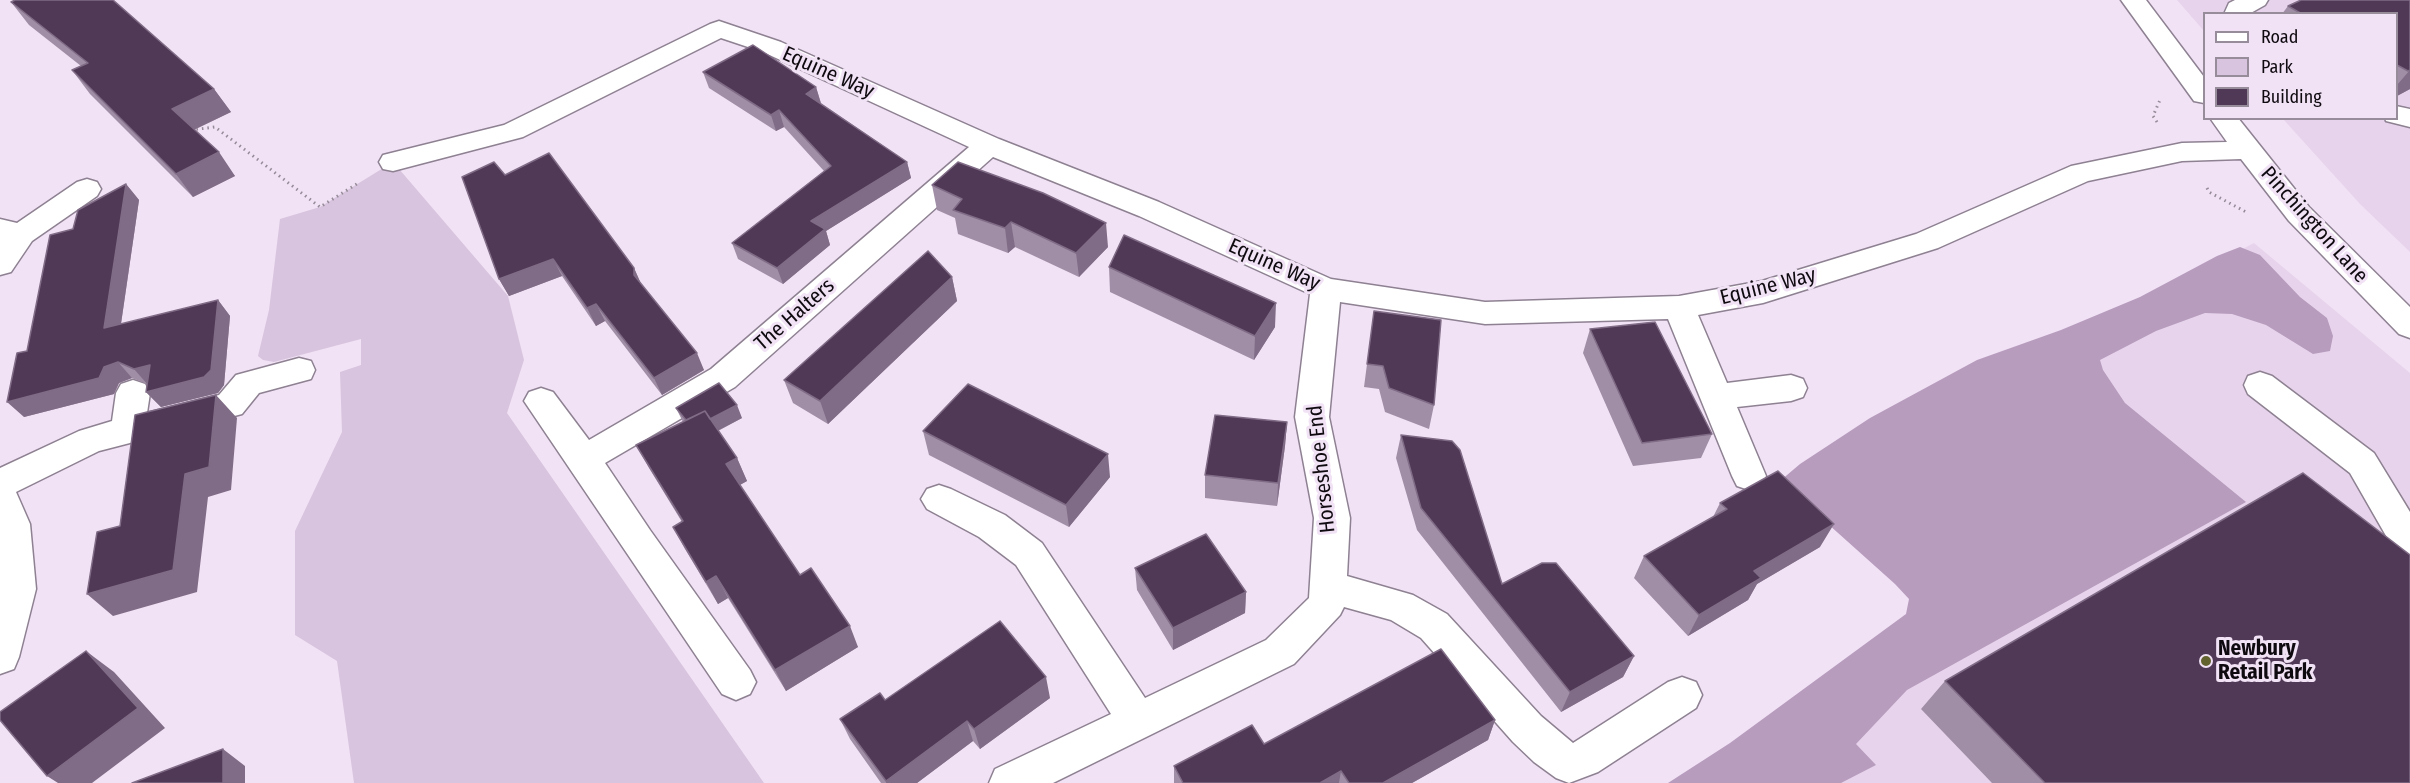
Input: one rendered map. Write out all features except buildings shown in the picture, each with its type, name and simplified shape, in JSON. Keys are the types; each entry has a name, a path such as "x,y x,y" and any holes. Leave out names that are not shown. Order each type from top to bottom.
{"street":[{"path":"2133,0 2203,92"},
{"path":"2237,12 2238,8 2256,0"},
{"name":"Equine Way","path":"393,162 513,131 719,29 771,47 989,145 1149,209 1326,289 1485,313 1679,308 1763,292 1927,241 2081,173 2182,152 2247,150"},
{"name":"Pinchington Lane","path":"2224,120 2300,214 2410,326"},
{"path":"513,131 538,150"},
{"name":"The Halters","path":"584,459 723,378 989,145"},
{"path":"0,264 10,232 87,189"},
{"name":"Horseshoe End","path":"1010,783 1280,652 1327,604 1332,518 1311,417 1326,289"},
{"path":"1679,308 1749,476"},
{"path":"0,484 91,440 230,405 248,374 299,370"},
{"path":"2260,385 2362,463 2410,544"},
{"path":"1716,397 1791,388"},
{"path":"127,431 133,393"},
{"path":"541,401 584,459 637,541 736,682"},
{"path":"0,496 12,524 17,589 0,657"},
{"path":"939,499 992,526 1029,554 1072,616 1137,720"},
{"path":"1327,587 1400,606 1434,626 1527,729 1548,749 1570,764 1593,753 1682,695"}],"path":[{"path":"188,130 215,127 320,207 393,162"}],"shaded area":[{"path":"2177,0 2410,0 2410,252 2360,204 2284,120 2398,120 2398,12 2203,12 2203,30"},
{"name":"Newbury Retail Park","path":"2254,243 2410,373 2410,783 1722,783 1940,629 1857,446"},
{"path":"2240,247 2260,255 2300,297 2327,318 2333,336 2330,351 2313,354 2266,325 2232,314 2205,313 2156,331 2100,360 2103,370 2125,403 2246,502 1907,690 1856,744 1876,765 1841,783 1668,783 1730,743 1906,614 1909,599 1895,584 1780,481 1800,464 1870,418 1977,360 2061,330 2140,297 2217,256"}],"green space":[{"path":"393,162 508,296 524,360 507,413 764,783 354,783 337,661 295,635 295,531 342,432 340,372 361,365 361,339 274,362 263,360 258,356 269,310 280,219 320,207"}],"place":[{"name":"Newbury Retail Park","path":"2206,661"}]}
